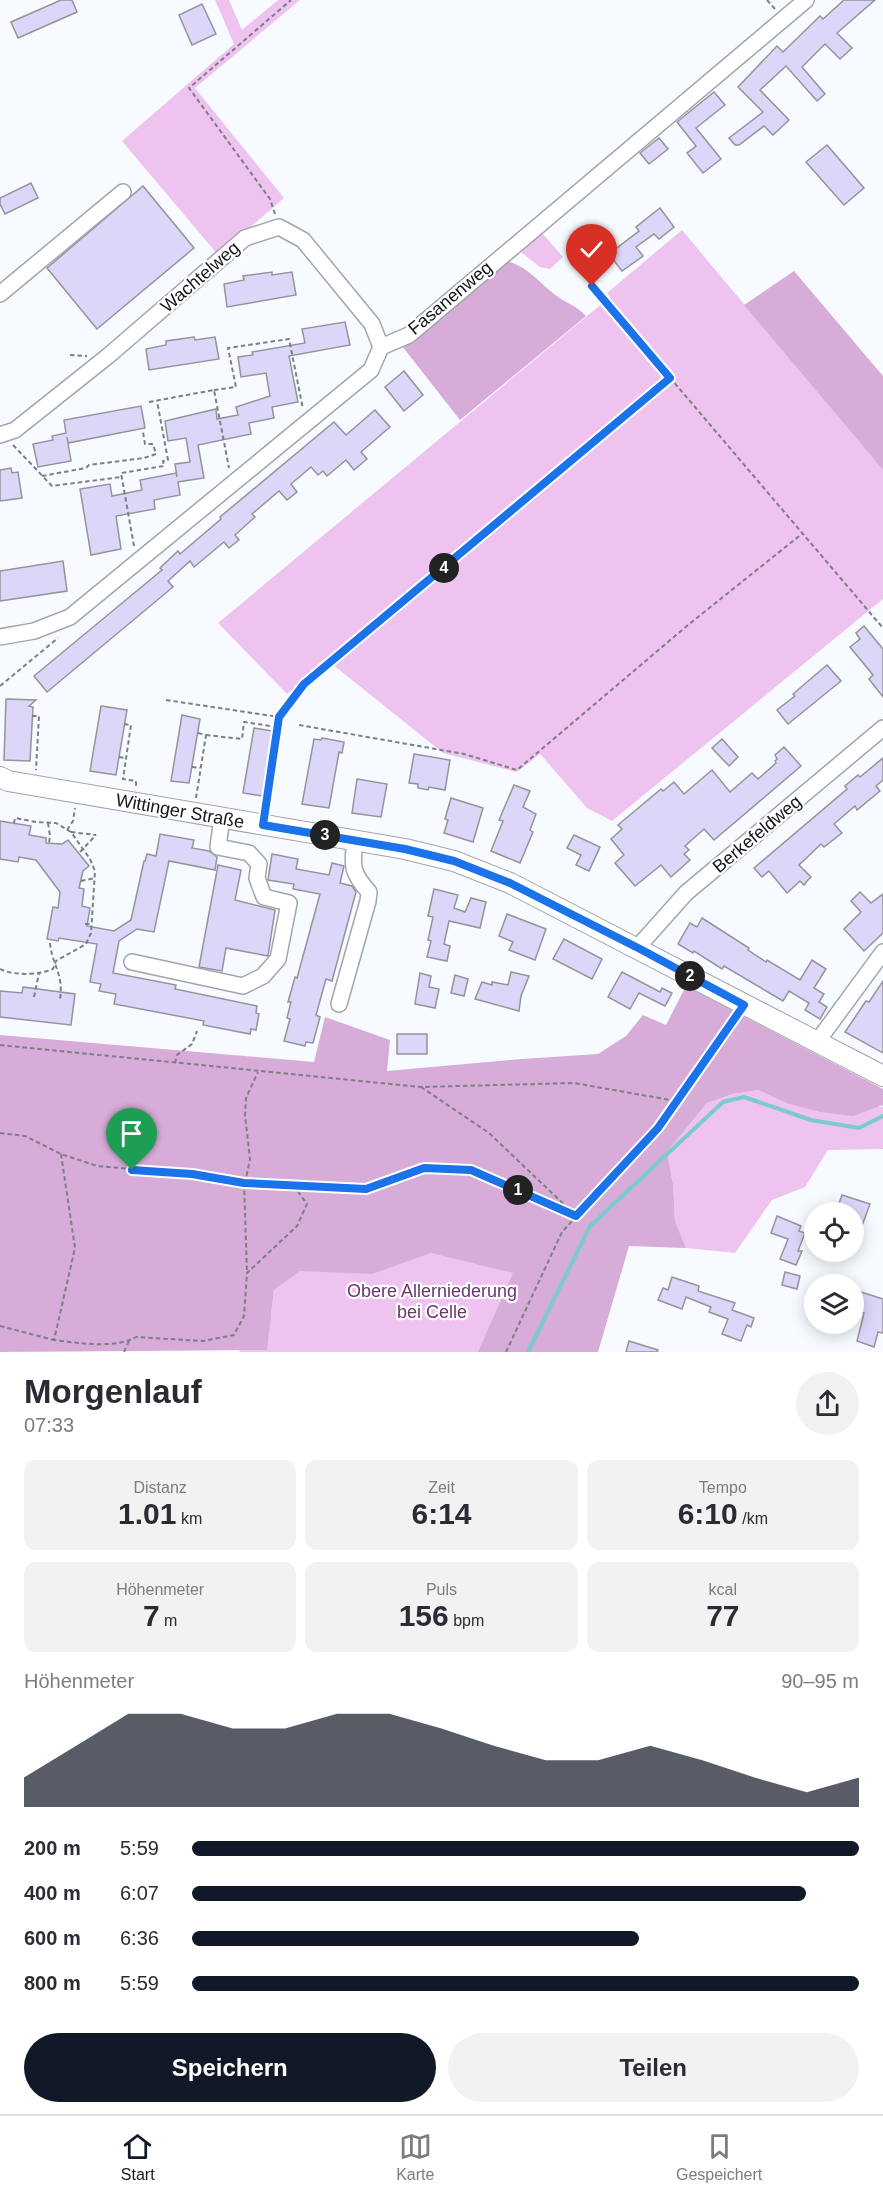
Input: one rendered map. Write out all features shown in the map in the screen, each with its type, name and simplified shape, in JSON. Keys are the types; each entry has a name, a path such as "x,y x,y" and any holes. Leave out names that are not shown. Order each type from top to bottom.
{"main road":[{"name":"Wittinger Straße","path":"0,777 76,793 405,849 454,861 510,883 883,1076"}],"street":[{"name":"Fasanenweg","path":"381,347 409,334 806,0"},
{"path":"0,294 123,192"},
{"path":"0,636 34,632 70,617 371,370 381,347 372,324 303,240 279,227"},
{"name":"Wachtelweg","path":"1,435 15,430 108,356 245,238 279,227"},
{"name":"Berkefeldweg","path":"637,948 686,893 883,728"},
{"path":"132,962 243,986 263,976 278,959 289,903 264,897 257,878 259,864 249,853 218,847 222,818"},
{"path":"339,1004 369,892 360,882 352,866 355,840"},
{"path":"817,1042 883,952"}],"path":[{"path":"279,227 270,199 189,88 291,0"},
{"path":"592,286 883,628"},
{"path":"149,402 236,387 228,348 289,339 305,423"},
{"path":"263,825 279,717 304,684 670,378"},
{"path":"214,390 232,483"},
{"path":"137,562 121,473 164,466 163,461 168,460 157,401"},
{"path":"42,476 86,468 89,465 144,458 156,454 153,444 145,444 143,432"},
{"path":"1,435 52,486 122,477"},
{"path":"299,725 464,754 516,770 688,625 803,533"},
{"path":"0,686 70,627 70,617"},
{"path":"166,700 279,717"},
{"path":"32,716 39,716 34,785"},
{"path":"198,733 242,739 244,722 278,728"},
{"path":"124,724 131,725 123,779 136,781 133,802"},
{"path":"194,813 206,735"},
{"path":"31,745 38,745"},
{"path":"270,749 274,750"},
{"path":"119,757 126,758"},
{"path":"192,767 200,768"},
{"path":"265,781 270,781"},
{"path":"67,830 73,821 76,793"},
{"path":"14,823 15,818 56,823 71,832 96,835 80,852"},
{"path":"48,823 49,843"},
{"path":"0,969 18,974 39,973 53,969 56,961 86,944 91,933 95,871 84,849 71,832"},
{"path":"81,881 94,878"},
{"path":"85,924 92,924"},
{"path":"50,943 51,958 60,975 62,988 60,999"},
{"path":"34,997 39,973"},
{"path":"506,1352 562,1232 658,1128 744,1005"},
{"path":"175,1063 177,1055 192,1044 197,1031"},
{"path":"0,1045 421,1087 574,1083 676,1101"},
{"path":"124,1352 130,1341 136,1337 203,1341 234,1335 244,1316 247,1273 245,1183 250,1159 245,1115 246,1098 258,1072"},
{"path":"421,1087 489,1133 576,1216"},
{"path":"0,1134 25,1136 61,1154 97,1166 192,1174 245,1183 366,1189 424,1168 471,1170 576,1216"},
{"path":"54,1340 75,1248 61,1154"},
{"path":"247,1273 297,1226 308,1204 294,1186"},
{"path":"0,1326 54,1340 93,1344 130,1341"}],"green space":[{"path":"215,0 229,0 242,30 278,0 300,0 195,88 284,198 218,255 122,141 234,44"},
{"path":"682,230 883,470 883,599 612,821 587,808 540,754 517,772 443,753 327,660 287,694 218,623 610,297 607,293"},
{"path":"542,233 563,257 550,269 540,267 521,252"},
{"path":"758,1090 786,1103 882,1107 883,1105 883,1149 828,1150 805,1187 772,1200 735,1253 686,1248 675,1221 673,1184 667,1152 707,1103 733,1094"},
{"name":"Obere Allerniederung bei Celle","path":"428,1248 514,1271 590,1352 239,1352 271,1316 274,1290 301,1269"}],"shaded area":[{"path":"506,261 526,270 554,294 586,316 460,420 402,346"},
{"path":"794,271 883,376 883,470 744,305"},
{"path":"686,986 883,1089 883,1105 853,1116 820,1112 786,1103 758,1090 733,1094 707,1103 667,1152 673,1184 675,1221 686,1248 629,1246 598,1352 478,1352 513,1273 431,1253 372,1274 300,1271 274,1290 267,1350 0,1352 0,1035 314,1062 325,1017 390,1040 387,1071 598,1054 626,1036 643,1015 666,1025"}],"building":[{"path":"61,0 72,0 77,12 18,38 11,22"},
{"path":"844,0 875,0 837,33 852,48 840,59 825,44 802,67 825,94 817,101 786,66 760,90 789,120 773,135 764,126 739,145 735,145 729,138 763,112 738,87 777,46 783,52 820,16 823,19"},
{"path":"202,4 216,34 192,45 179,15"},
{"path":"714,92 725,105 696,128 721,159 703,173 687,153 696,146 677,122"},
{"path":"659,138 668,149 649,164 640,153"},
{"path":"827,145 864,188 844,205 806,162"},
{"path":"31,183 38,198 5,214 0,198"},
{"path":"143,186 194,248 97,329 47,268"},
{"path":"660,208 674,227 659,239 654,234 636,247 643,256 622,271 609,254 639,231 636,227"},
{"path":"272,272 272,275 292,272 296,295 227,307 224,284 244,280 243,276"},
{"path":"345,322 350,345 289,356 298,402 272,407 274,418 249,423 251,434 198,445 204,478 178,482 180,495 154,500 155,509 116,516 121,549 91,555 80,489 110,484 112,496 142,490 140,480 176,473 177,477 175,464 190,462 186,438 168,441 165,421 216,409 217,419 238,415 236,407 270,396 266,373 241,377 238,357 253,355 252,352 305,343 302,329"},
{"path":"194,337 195,340 215,337 219,359 149,370 146,349 166,345 166,341"},
{"path":"404,371 423,395 404,411 385,387"},
{"path":"141,406 145,428 68,443 71,461 38,467 33,444 53,440 52,436 66,433 64,420"},
{"path":"375,410 390,427 361,452 367,459 354,470 346,460 327,476 323,471 318,475 311,467 291,484 297,492 287,500 279,491 252,514 255,517 235,535 239,540 229,548 224,542 194,567 190,561 168,581 173,587 47,692 34,676 162,570 160,568 178,551 180,554 221,519 220,517 334,422 346,435"},
{"path":"11,468 12,473 18,472 22,498 0,501 0,470"},
{"path":"63,561 67,591 0,601 0,571"},
{"path":"864,626 883,649 883,697 869,679 873,675 850,647 860,639 856,633"},
{"path":"827,665 841,681 788,724 777,710"},
{"path":"6,699 36,700 29,706 33,707 30,761 4,760"},
{"path":"101,706 127,710 116,775 90,771"},
{"path":"182,715 200,719 189,783 171,781"},
{"path":"254,728 273,731 262,796 243,793"},
{"path":"322,738 344,742 342,753 339,752 329,808 302,804 314,739 321,740"},
{"path":"722,739 738,757 729,766 712,748"},
{"path":"784,747 801,766 714,840 704,829 685,846 689,850 684,854 690,860 671,877 661,865 635,886 615,863 624,855 611,839 622,829 618,825 661,789 663,791 674,782 684,794 712,770 730,792 752,773 758,779 776,763 775,755"},
{"path":"414,754 450,760 445,790 429,787 428,790 418,788 418,784 409,783"},
{"path":"883,758 883,780 876,786 880,791 857,810 855,806 834,824 842,833 824,847 821,844 799,865 811,877 804,885 800,881 787,893 769,871 762,877 754,868 847,789 845,786"},
{"path":"357,779 387,784 381,817 352,813"},
{"path":"514,785 530,791 523,807 536,814 530,830 533,832 520,863 491,851 503,821 499,820"},
{"path":"451,798 483,808 473,842 444,833"},
{"path":"0,821 31,826 29,835 46,838 46,843 62,844 68,840 89,866 83,871 79,888 84,889 82,906 90,908 87,926 114,931 131,920 144,861 147,854 156,856 160,834 194,840 192,848 209,851 217,857 215,870 169,861 154,932 137,929 119,941 113,973 176,985 175,989 257,1006 256,1013 259,1014 256,1030 251,1029 250,1034 203,1025 204,1021 114,1004 116,994 99,991 101,984 90,982 97,944 59,938 58,941 47,939 53,907 58,908 60,892 36,860 19,857 18,862 0,859"},
{"path":"574,835 600,847 589,871 576,865 581,855 567,848"},
{"path":"272,854 298,859 296,869 329,875 332,863 344,866 340,883 352,886 356,892 332,981 326,979 316,1015 320,1017 313,1043 306,1042 305,1046 284,1041 290,1019 287,1018 291,1002 288,1002 295,977 297,978 320,894 293,889 294,884 268,880"},
{"path":"218,865 241,870 235,900 275,910 268,956 226,948 222,971 199,967"},
{"path":"434,889 458,895 454,908 465,912 471,898 486,902 480,928 449,921 444,944 450,946 447,961 427,957 433,917 428,916"},
{"path":"860,892 871,903 883,894 883,933 864,951 844,929 861,912 851,901"},
{"path":"507,914 546,929 535,960 509,950 513,942 499,936"},
{"path":"702,918 749,948 748,950 766,962 767,960 800,980 812,960 826,969 814,988 824,994 819,1002 827,1007 820,1019 805,1010 809,1003 789,991 783,1001 724,966 722,969 694,951 693,953 678,944 690,923 697,927"},
{"path":"564,939 602,959 592,979 553,959"},
{"path":"511,972 529,976 521,996 519,1011 475,999 482,982 492,985 492,982 508,985"},
{"path":"622,972 660,992 662,988 672,993 665,1006 639,993 630,1009 608,997"},
{"path":"420,973 431,976 429,987 439,989 435,1008 415,1004"},
{"path":"455,975 468,979 464,996 451,993"},
{"path":"883,981 883,1053 845,1032"},
{"path":"23,987 75,994 71,1025 0,1017 0,991 22,993"},
{"path":"397,1034 427,1034 427,1054 397,1054"},
{"path":"842,1195 864,1202 840,1202"},
{"path":"864,1202 870,1204 864,1220"},
{"path":"777,1216 801,1226 799,1231 804,1233 804,1236 798,1251 802,1251 796,1265 780,1259 788,1239 771,1233"},
{"path":"785,1272 800,1276 797,1289 782,1285"},
{"path":"672,1277 699,1286 698,1291 735,1303 732,1310 754,1318 751,1327 747,1325 741,1341 722,1334 728,1319 709,1312 711,1307 686,1297 682,1309 658,1300 663,1288 668,1290"},
{"path":"864,1293 883,1299 883,1333 878,1332 874,1347 857,1341 859,1334 864,1334"},
{"path":"629,1341 658,1350 657,1352 626,1352"}],"waterway":[{"path":"528,1352 590,1226 723,1102 744,1097 811,1120 859,1128 883,1116"}],"route":[{"path":"132,1170 192,1174 244,1183 366,1189 424,1168 471,1170 576,1216 658,1128 744,1005 510,883 454,861 405,849 263,825 279,717 304,684 670,378 592,286"}]}
